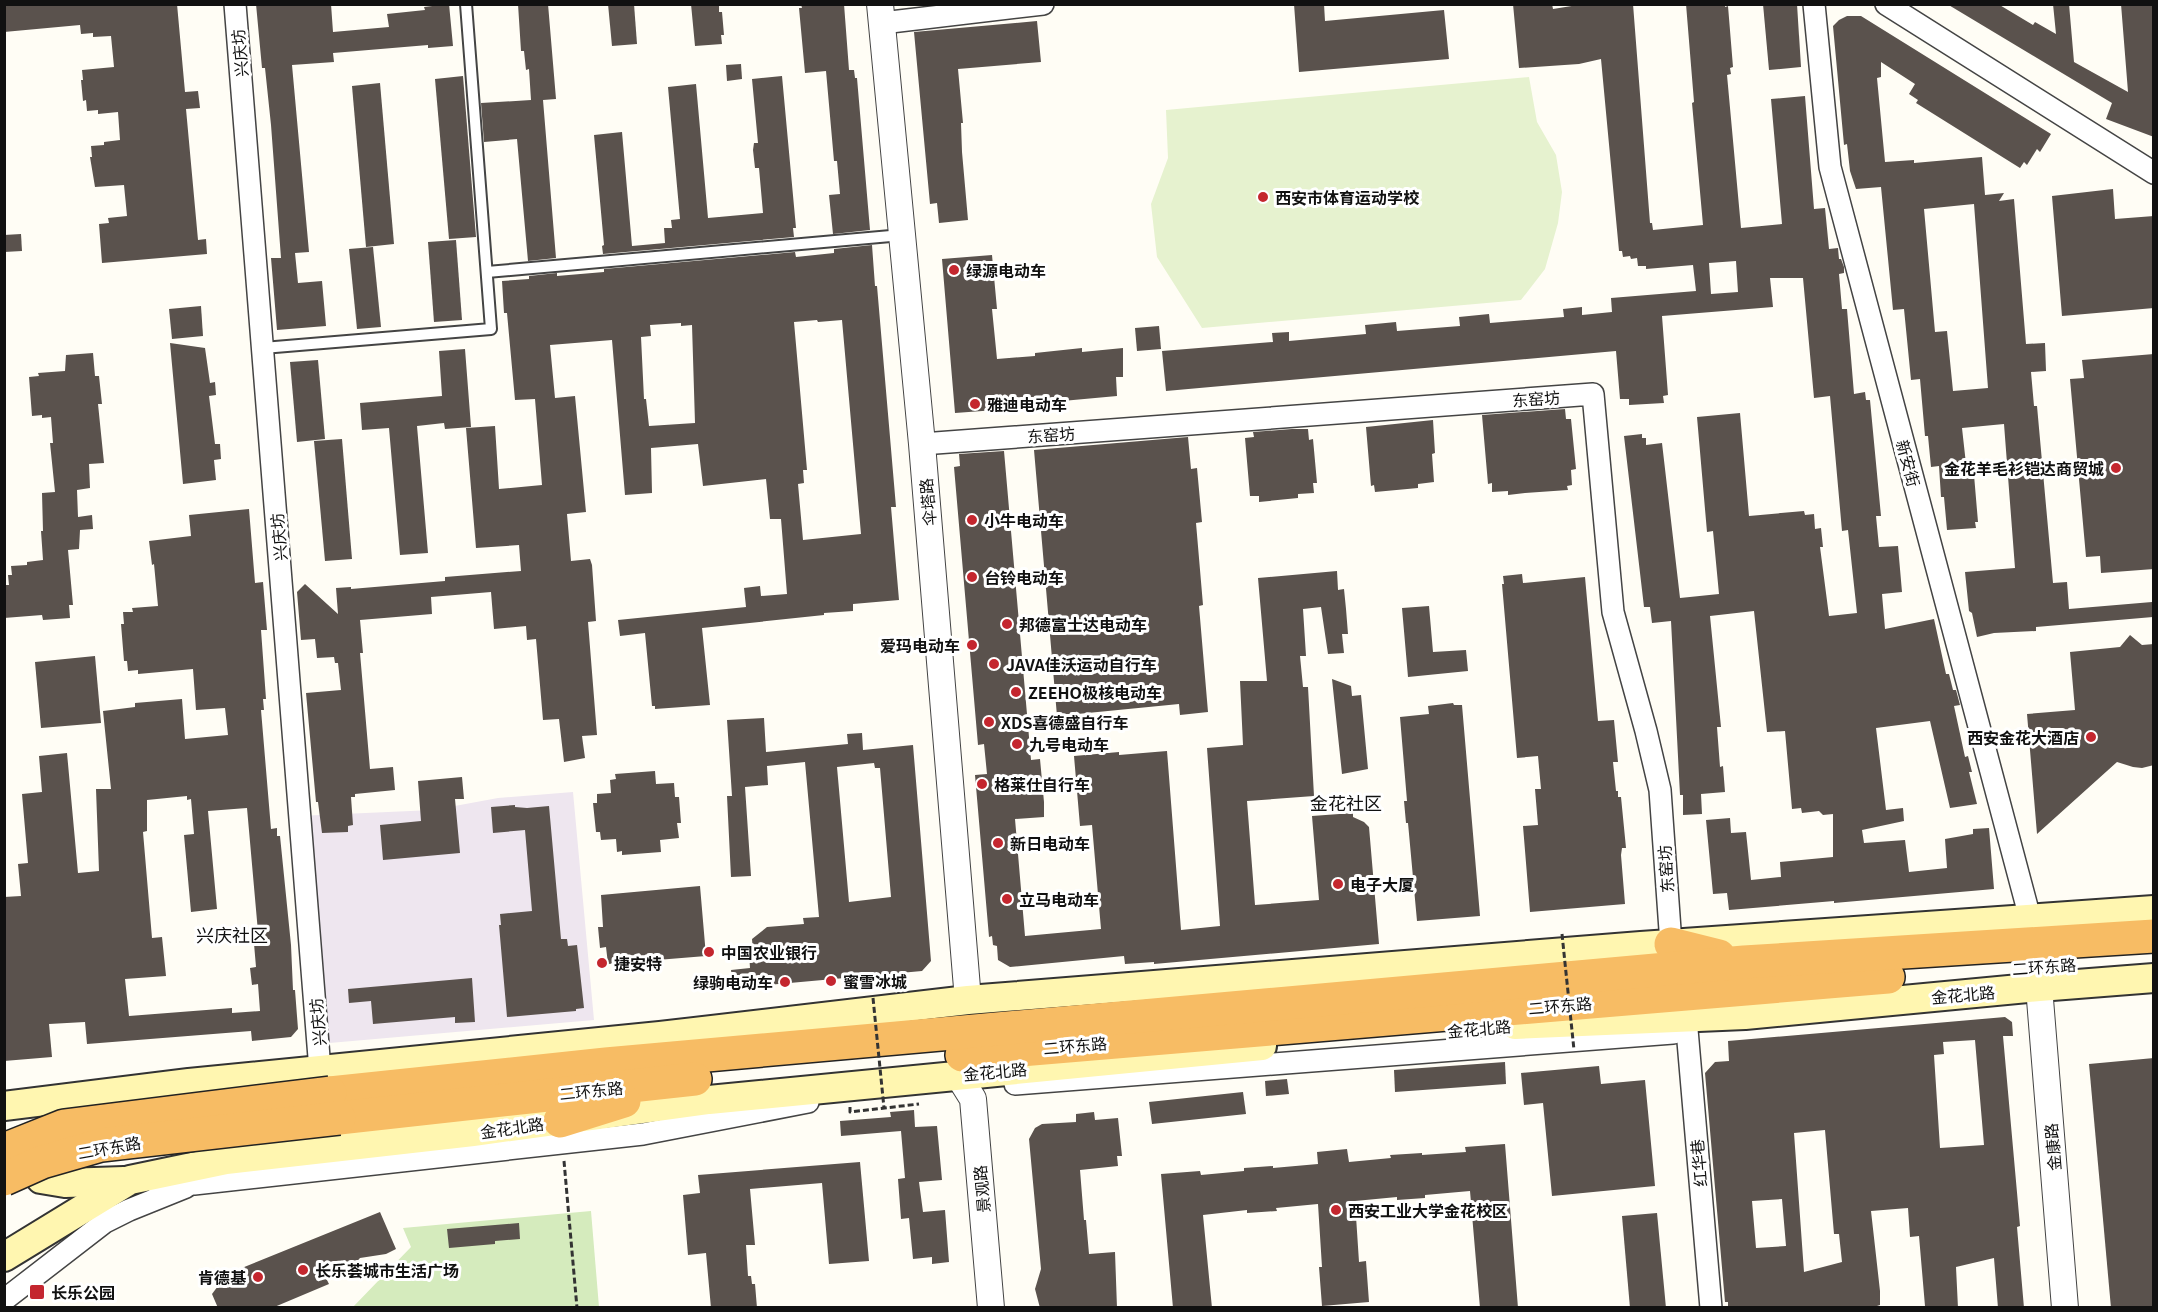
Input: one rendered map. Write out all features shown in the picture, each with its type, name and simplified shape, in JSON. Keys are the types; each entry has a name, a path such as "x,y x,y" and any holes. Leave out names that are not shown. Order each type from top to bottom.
{"highway":[{"name":"二环东路","path":"4,1150 64,1126 330,1094 1197,1034 1609,1001 1749,975 2154,936"},
{"path":"1671,944 1749,975"},
{"name":"二环东路","path":"698,1068 1209,1008 1749,975 2154,958"},
{"path":"1609,1001 1686,1018"},
{"path":"534,1049 698,1068"},
{"path":"561,1132 698,1068"},
{"name":"二环东路","path":"4,1179 42,1162 101,1145 330,1094"}],"main road":[{"path":"4,1106 189,1083 330,1094 534,1049 968,1000 1671,944 2154,910"},
{"name":"金花北路","path":"4,1257 130,1180 226,1160 561,1132 709,1100 962,1081 1311,1041 1553,1022 1745,1015 2154,978"},
{"path":"97,1095 55,1111 35,1124 26,1142 30,1166 41,1179 53,1182 88,1183 130,1180"}],"street":[{"name":"兴庆坊","path":"235,4 263,348 330,1094"},
{"path":"881,14 1043,4"},
{"name":"新安街","path":"1814,4 1830,167 2030,918"},
{"path":"1886,4 2154,173"},
{"name":"伞塔路","path":"881,14 922,444 968,1000"},
{"name":"东窑坊","path":"922,444 1593,394 1613,612 1660,790 1671,944"},
{"name":"金康路","path":"2039,987 2064,1308"},
{"name":"红华巷","path":"1686,1018 1711,1308"},
{"name":"景观路","path":"962,1081 974,1099 991,1308"},
{"path":"130,1180 194,1185 561,1132"},
{"path":"4,1300 105,1222 129,1210 194,1185"}],"lane":[{"path":"263,348 491,329 466,4"},
{"path":"487,272 902,235"}],"path":[{"path":"1562,934 1574,1050"},
{"path":"873,998 884,1108"},
{"path":"850,1112 927,1103"},
{"path":"561,1132 577,1308"}],"shaded area":[{"path":"573,792 594,1020 318,1044 298,816 433,810 498,798"}],"green space":[{"path":"1529,77 1537,122 1556,155 1562,192 1558,223 1545,269 1521,300 1202,328 1157,257 1151,204 1168,158 1166,110"},
{"path":"591,1211 599,1307 352,1308 411,1247 403,1228"}],"building":[{"path":"4,4 177,4 185,92 198,91 200,108 186,109 198,240 206,239 207,254 102,263 99,224 109,223 108,218 127,216 124,185 95,187 90,157 92,157 91,146 120,140 118,112 98,114 98,110 87,111 86,100 83,101 81,80 83,80 82,70 114,67 111,36 93,37 93,33 81,34 80,25 4,32"},
{"path":"256,4 331,4 333,32 389,27 387,14 425,10 424,7 449,4 453,46 428,48 428,45 333,53 334,62 292,65 309,252 295,253 298,283 322,281 326,326 277,330 271,258 281,258 271,125 265,68 262,68"},
{"path":"518,4 548,4 556,99 543,100 556,258 528,261 517,139 484,142 481,103 531,100 529,69 526,70 524,51 521,51"},
{"path":"608,4 634,4 637,44 612,46"},
{"path":"691,4 719,4 724,35 721,35 722,44 695,46"},
{"path":"801,4 844,4 849,70 854,70 855,78 857,78 870,230 833,234 829,195 840,194 837,161 834,161 826,71 805,73 799,8 802,8"},
{"path":"1294,4 1324,4 1325,21 1444,10 1449,59 1299,72"},
{"path":"1513,4 1552,4 1553,9 1584,4 1633,4 1650,223 1652,223 1653,230 1703,225 1686,4 1725,4 1725,7 1728,6 1733,67 1730,68 1731,74 1727,75 1741,228 1782,224 1771,99 1805,96 1814,209 1825,208 1829,249 1838,248 1839,259 1844,267 1844,273 1839,274 1842,309 1847,309 1854,394 1865,392 1866,400 1870,400 1881,516 1876,516 1879,547 1898,546 1902,592 1882,594 1885,629 1934,619 1946,674 1949,674 1960,705 1954,706 1965,757 1968,756 1972,772 1969,772 1977,804 1950,808 1930,721 1876,728 1886,810 1903,808 1904,821 1862,830 1864,843 1905,840 1909,872 1947,868 1945,839 1973,834 1973,829 1989,828 1994,889 1729,910 1727,893 1713,894 1706,820 1730,818 1731,833 1746,832 1751,880 1781,877 1780,862 1833,857 1833,814 1823,815 1819,811 1802,813 1801,808 1792,809 1785,731 1767,732 1754,611 1710,616 1721,727 1717,727 1720,767 1723,766 1725,792 1701,794 1702,814 1683,815 1671,621 1652,623 1650,607 1644,607 1624,436 1642,434 1642,438 1646,438 1646,445 1662,443 1680,598 1719,594 1713,531 1707,532 1697,417 1740,413 1749,516 1804,511 1805,515 1814,514 1815,529 1821,528 1823,547 1820,547 1829,616 1857,613 1848,530 1842,531 1830,396 1814,398 1803,278 1770,278 1773,307 1662,316 1668,395 1663,396 1664,403 1629,405 1629,399 1620,399 1616,351 1166,391 1162,351 1273,342 1272,333 1289,332 1289,341 1366,334 1365,325 1396,322 1397,331 1460,326 1459,317 1489,314 1490,323 1564,317 1563,309 1582,307 1582,315 1612,312 1611,298 1696,291 1693,265 1646,269 1646,266 1638,266 1637,258 1623,257 1622,251 1619,251 1601,59 1579,64 1519,68","holes":["1736,261 1738,292 1711,294 1709,263"]},
{"path":"1763,4 1797,4 1801,67 1769,70"},
{"path":"1947,4 1998,4 2033,25 2035,22 2056,34 2053,4 2069,4 2074,62 2128,92 2121,4 2154,4 2154,137 2106,119 2112,103"},
{"path":"1847,16 1861,16 2051,134 2040,152 2037,149 2027,165 2024,162 2020,168 1916,103 1918,100 1909,94 1915,84 1881,62 1881,77 1877,78 1885,162 1914,160 1914,163 1982,157 1985,195 2004,193 1999,201 2014,199 2026,344 2045,343 2046,371 2031,372 2034,406 2037,406 2053,583 2067,582 2069,609 2152,602 2153,617 2036,627 2036,631 1994,633 1977,637 1972,613 1969,611 1965,572 2015,568 2004,424 1962,428 1966,464 1973,463 1978,522 1975,522 1976,528 1947,530 1944,497 1941,497 1939,466 1931,467 1928,436 1925,436 1920,379 1911,380 1904,309 1893,310 1881,187 1856,189 1850,171 1847,144 1844,145 1833,26","holes":["1974,204 1988,388 1953,391 1947,331 1935,332 1924,209"]},
{"path":"1037,21 1041,62 958,69 968,220 939,223 937,203 930,204 914,32"},
{"path":"741,64 742,79 727,81 726,65"},
{"path":"463,76 476,237 449,239 435,79"},
{"path":"782,76 796,228 793,228 794,237 603,254 594,135 622,132 632,246 665,243 664,228 672,228 671,220 680,219 668,87 696,84 708,218 763,213 759,168 755,168 753,150 754,143 758,143 752,79"},
{"path":"380,83 394,244 366,247 352,86"},
{"path":"2113,189 2115,219 2154,216 2154,308 2062,316 2052,196"},
{"path":"21,234 22,251 4,252 4,235"},
{"path":"456,240 462,320 434,322 428,242"},
{"path":"872,245 896,507 891,507 899,600 853,604 853,611 702,628 710,705 655,709 655,706 652,706 645,633 620,636 618,620 746,607 744,588 760,586 761,596 787,594 781,519 770,519 766,479 703,486 698,444 651,448 652,493 625,495 612,340 550,345 555,398 575,396 586,512 567,514 571,561 590,559 592,565 596,621 588,622 597,735 582,736 585,758 564,762 559,719 543,720 536,639 527,640 526,626 494,629 491,592 431,597 432,614 360,620 363,653 360,653 370,769 393,767 395,790 355,794 355,797 351,797 353,825 348,826 348,832 322,833 318,802 316,802 306,693 341,690 338,663 335,663 334,657 317,658 315,639 301,640 297,592 305,584 338,614 336,588 351,587 351,589 445,581 445,577 521,571 519,545 476,548 466,428 495,426 499,489 542,485 535,399 515,400 502,281 529,279 529,276 557,273 557,276 604,272 604,269 795,252 796,257 834,253 834,249","holes":["817,320 818,322 842,320 861,534 803,540 798,484 804,483 803,470 807,470 794,322","681,323 681,326 692,325 695,423 649,426 646,399 644,399 641,337 651,336 650,325"]},
{"path":"373,247 381,327 357,329 349,249"},
{"path":"992,255 997,309 992,309 997,359 1035,356 1035,353 1082,348 1082,352 1123,348 1123,377 1116,377 1117,396 955,413 942,259"},
{"path":"201,306 203,336 172,339 169,309"},
{"path":"1159,326 1161,349 1137,351 1135,328"},
{"path":"170,343 205,348 210,383 215,382 216,395 209,396 215,444 220,444 221,459 214,460 216,480 183,484"},
{"path":"465,349 471,427 445,429 444,423 417,426 428,553 400,555 389,428 362,430 360,403 442,396 439,351"},
{"path":"93,353 95,376 99,376 102,404 98,404 104,463 89,464 90,488 77,490 78,517 92,515 93,529 80,530 79,549 68,550 73,605 69,605 70,618 43,620 42,615 4,618 4,585 9,585 8,575 12,575 11,566 27,565 27,562 43,560 42,493 55,492 50,443 53,443 51,417 32,416 29,377 39,376 38,373 65,371 66,355"},
{"name":"金花羊毛衫铠达商贸城","path":"2154,354 2154,569 2101,573 2100,556 2086,557 2070,379 2084,378 2082,360"},
{"path":"318,360 325,439 297,442 290,362"},
{"path":"1565,409 1566,419 1571,419 1576,469 1571,470 1572,485 1567,486 1568,490 1508,495 1508,491 1492,492 1492,483 1488,484 1482,415"},
{"path":"1433,420 1434,482 1418,484 1418,488 1375,492 1374,485 1371,486 1366,427"},
{"path":"1308,429 1309,440 1313,439 1317,483 1313,483 1314,493 1298,494 1298,498 1259,502 1259,496 1250,496 1245,438 1254,437 1253,432"},
{"path":"1188,437 1191,469 1197,468 1202,522 1196,523 1203,605 1199,606 1208,712 1180,715 1179,704 1057,716 1034,450"},
{"path":"342,439 352,559 325,561 314,441"},
{"path":"1004,451 1031,760 1040,759 1044,802 1044,817 1015,819 1025,936 1101,929 1092,825 1080,826 1074,756 1119,752 1119,755 1167,751 1181,930 1220,926 1207,748 1243,745 1240,681 1267,681 1258,578 1337,571 1338,590 1344,589 1346,609 1348,634 1342,634 1344,653 1328,654 1321,607 1303,609 1306,656 1300,656 1303,687 1308,687 1314,796 1247,801 1255,905 1319,900 1312,816 1353,813 1353,817 1369,827 1379,944 1154,964 1154,962 1125,964 1124,956 1010,967 998,960 997,946 993,945 992,936 989,937 975,775 987,774 984,744 978,745 954,467 960,466 959,454"},
{"path":"249,509 255,583 263,582 267,630 261,630 266,699 263,699 264,710 261,710 271,829 277,828 277,836 280,836 298,1029 291,1037 252,1041 251,1031 87,1044 85,1022 49,1024 52,1057 4,1061 4,1024 6,1024 4,897 21,896 18,864 28,863 22,794 42,792 39,756 67,753 78,873 99,871 96,789 111,789 103,711 135,707 135,703 182,699 185,739 228,735 225,708 196,710 193,669 138,674 138,670 128,671 127,661 124,661 121,624 124,624 123,612 133,612 132,608 158,606 149,541 191,536 189,515","holes":["187,796 187,800 191,799 194,834 184,835 191,912 217,909 208,811 247,808 258,932 253,932 256,967 250,968 252,985 258,984 260,1011 232,1013 232,1008 129,1016 125,979 166,976 162,937 152,938 143,832 147,831 147,800"]},
{"path":"1522,574 1523,583 1585,577 1598,721 1614,720 1618,762 1613,762 1616,791 1618,791 1618,797 1621,797 1626,848 1622,848 1621,855 1625,904 1530,912 1523,826 1538,825 1535,789 1541,789 1538,756 1517,758 1502,584 1504,584 1503,576"},
{"path":"1429,606 1433,652 1466,650 1468,671 1408,677 1402,608"},
{"name":"西安金花大酒店","path":"2130,635 2142,645 2154,644 2154,765 2142,768 2117,762 2037,834 2027,714 2075,710 2070,652 2120,647"},
{"path":"95,656 101,723 41,728 35,662"},
{"path":"1332,679 1351,686 1352,696 1361,695 1368,769 1342,774"},
{"path":"1453,703 1462,705 1480,916 1417,921 1404,801 1407,801 1400,717 1429,714 1428,706"},
{"path":"764,718 766,752 848,744 847,734 862,733 863,750 913,745 931,961 922,971 733,988 731,970 750,968 749,952 753,952 752,939 767,927 804,924 803,918 819,917 805,762 767,766 768,785 745,787 751,876 731,877 727,796 732,796 727,720","holes":["874,763 875,768 880,768 891,897 849,902 837,767"]},
{"path":"655,771 656,784 674,783 675,797 679,797 681,823 677,823 679,838 660,840 661,852 622,855 622,851 617,852 616,839 601,840 600,832 596,832 593,803 597,803 597,794 611,793 610,780 616,779 615,774"},
{"path":"462,777 464,799 455,799 460,853 383,860 380,825 421,821 418,781"},
{"path":"515,805 515,807 527,808 549,806 561,939 567,939 568,946 577,945 584,1008 576,1009 576,1011 507,1017 500,914 532,911 525,830 493,833 491,807"},
{"path":"700,886 706,956 608,964 606,947 600,948 598,927 603,927 601,895"},
{"path":"472,978 475,1022 455,1023 455,1017 373,1024 371,1001 349,1003 348,989"},
{"path":"2005,1017 2012,1022 2013,1036 2003,1036 2020,1226 2017,1227 2024,1308 1998,1308 1994,1258 1956,1267 1958,1308 1925,1306 1919,1236 1910,1237 1908,1208 1871,1211 1880,1291 1878,1308 1728,1308 1728,1302 1725,1302 1705,1073 1715,1062 1729,1061 1728,1041","holes":["1975,1040 1984,1145 1940,1148 1934,1055 1944,1054 1943,1042","1825,1130 1834,1234 1839,1234 1842,1262 1804,1272 1794,1133","1782,1199 1786,1246 1756,1248 1752,1201"]},
{"path":"2154,1058 2154,1308 2111,1308 2089,1064"},
{"path":"1505,1062 1506,1084 1395,1092 1394,1070"},
{"path":"1599,1066 1601,1084 1645,1080 1655,1186 1552,1196 1543,1103 1524,1105 1521,1073"},
{"path":"1287,1079 1289,1094 1266,1096 1265,1081"},
{"path":"1243,1092 1246,1114 1152,1124 1149,1102"},
{"path":"914,1110 915,1127 937,1126 942,1180 919,1182 923,1212 945,1210 949,1262 932,1264 932,1257 913,1259 909,1218 901,1219 898,1179 905,1178 901,1131 841,1136 840,1121 891,1117 890,1112"},
{"path":"1094,1112 1095,1120 1118,1118 1122,1156 1117,1156 1118,1166 1080,1170 1089,1254 1115,1252 1117,1308 1040,1308 1035,1289 1041,1269 1029,1139 1035,1128 1042,1124 1076,1122 1076,1114"},
{"path":"1505,1144 1518,1308 1480,1308 1470,1191 1425,1195 1425,1198 1397,1200 1397,1197 1355,1201 1359,1262 1366,1261 1369,1302 1322,1306 1318,1204 1276,1208 1277,1211 1247,1213 1247,1210 1203,1215 1212,1308 1173,1308 1161,1174 1200,1171 1201,1175 1244,1171 1244,1168 1318,1164 1317,1152 1347,1149 1349,1162 1391,1158 1390,1155 1466,1152 1465,1147"},
{"path":"860,1162 869,1261 829,1264 822,1183 750,1189 755,1245 746,1245 748,1276 751,1276 752,1284 755,1284 757,1308 711,1308 706,1253 688,1255 683,1195 700,1193 698,1175"},
{"path":"380,1212 396,1249 386,1254 360,1258 351,1268 326,1278 329,1284 272,1308 218,1308 212,1294 227,1274"},
{"path":"1657,1213 1666,1308 1630,1308 1622,1216"},
{"path":"519,1223 520,1239 495,1241 495,1244 449,1248 447,1229"}],"place":[{"name":"西安市体育运动学校","path":"1263,197"},
{"name":"绿源电动车","path":"954,270"},
{"name":"雅迪电动车","path":"975,404"},
{"name":"金花羊毛衫铠达商贸城","path":"2116,468"},
{"name":"小牛电动车","path":"972,520"},
{"name":"台铃电动车","path":"972,577"},
{"name":"邦德富士达电动车","path":"1007,624"},
{"name":"爱玛电动车","path":"972,645"},
{"name":"JAVA佳沃运动自行车","path":"994,664"},
{"name":"ZEEHO极核电动车","path":"1016,692"},
{"name":"XDS喜德盛自行车","path":"989,722"},
{"name":"西安金花大酒店","path":"2091,737"},
{"name":"九号电动车","path":"1017,744"},
{"name":"格莱仕自行车","path":"982,784"},
{"name":"新日电动车","path":"998,843"},
{"name":"电子大厦","path":"1338,884"},
{"name":"立马电动车","path":"1007,899"},
{"name":"中国农业银行","path":"709,952"},
{"name":"捷安特","path":"602,963"},
{"name":"蜜雪冰城","path":"831,981"},
{"name":"绿驹电动车","path":"785,982"},
{"name":"西安工业大学金花校区","path":"1336,1210"},
{"name":"长乐荟城市生活广场","path":"303,1270"},
{"name":"肯德基","path":"258,1277"},
{"name":"长乐公园","path":"37,1292"}],"district":[{"name":"金花社区","path":"1346,802"},
{"name":"兴庆社区","path":"232,934"}]}
